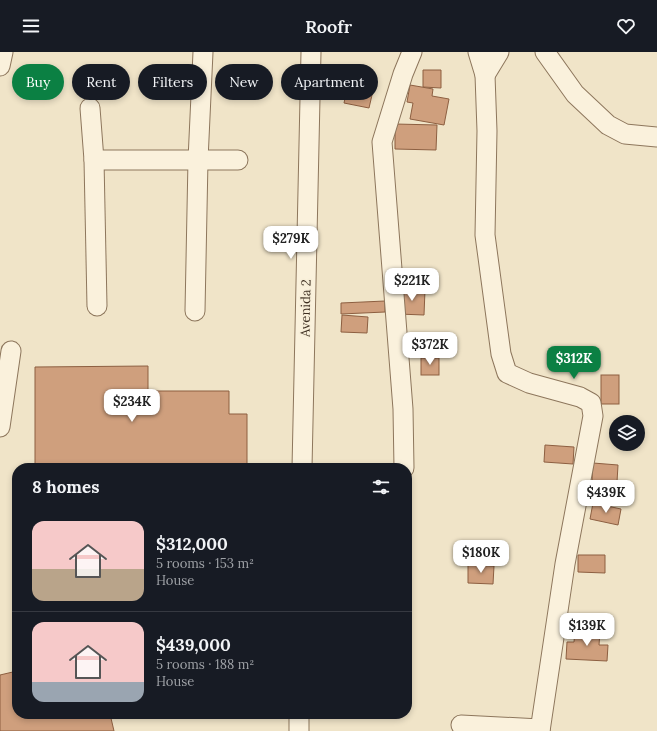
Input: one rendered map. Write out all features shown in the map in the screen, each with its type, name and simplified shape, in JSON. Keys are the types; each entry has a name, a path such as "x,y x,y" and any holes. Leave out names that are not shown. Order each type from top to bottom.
{"street":[{"path":"0,66 3,52"},
{"path":"195,311 198,160 203,52"},
{"name":"Avenida 2","path":"302,463 311,52"},
{"path":"404,463 403,409 382,142 403,74 412,52"},
{"path":"461,725 540,730 565,564 593,416 591,403 580,397 529,383 507,373 500,354 485,235 487,131 485,74 478,52"},
{"path":"485,74 499,52"},
{"path":"545,52 575,94 608,125 625,134 657,137"},
{"path":"90,108 94,160 97,306"},
{"path":"94,160 238,160"},
{"path":"0,427 11,351"},
{"path":"299,719 299,731"}],"building":[{"path":"423,70 441,70 441,88 423,87"},
{"path":"410,85 433,89 432,96 449,99 444,125 410,119 413,103 407,102"},
{"path":"345,100 371,100 369,108 344,103"},
{"path":"395,124 437,125 436,150 395,149"},
{"path":"399,289 425,290 424,315 398,314"},
{"path":"385,301 385,312 341,314 341,303"},
{"path":"342,315 368,317 367,333 341,332"},
{"path":"421,358 439,358 439,375 421,375"},
{"path":"148,366 148,391 229,391 229,414 247,414 247,463 35,463 35,367"},
{"path":"601,375 619,375 619,404 601,404"},
{"path":"545,445 574,447 573,464 544,462"},
{"path":"593,463 618,465 617,482 592,481"},
{"path":"593,503 621,509 618,525 590,519"},
{"path":"578,555 605,555 605,573 578,572"},
{"path":"468,565 494,566 493,584 468,583"},
{"path":"575,630 600,631 599,645 608,645 607,661 566,659 567,642 574,642"},
{"path":"12,672 12,719 111,719 114,731 0,731 0,675"}]}
